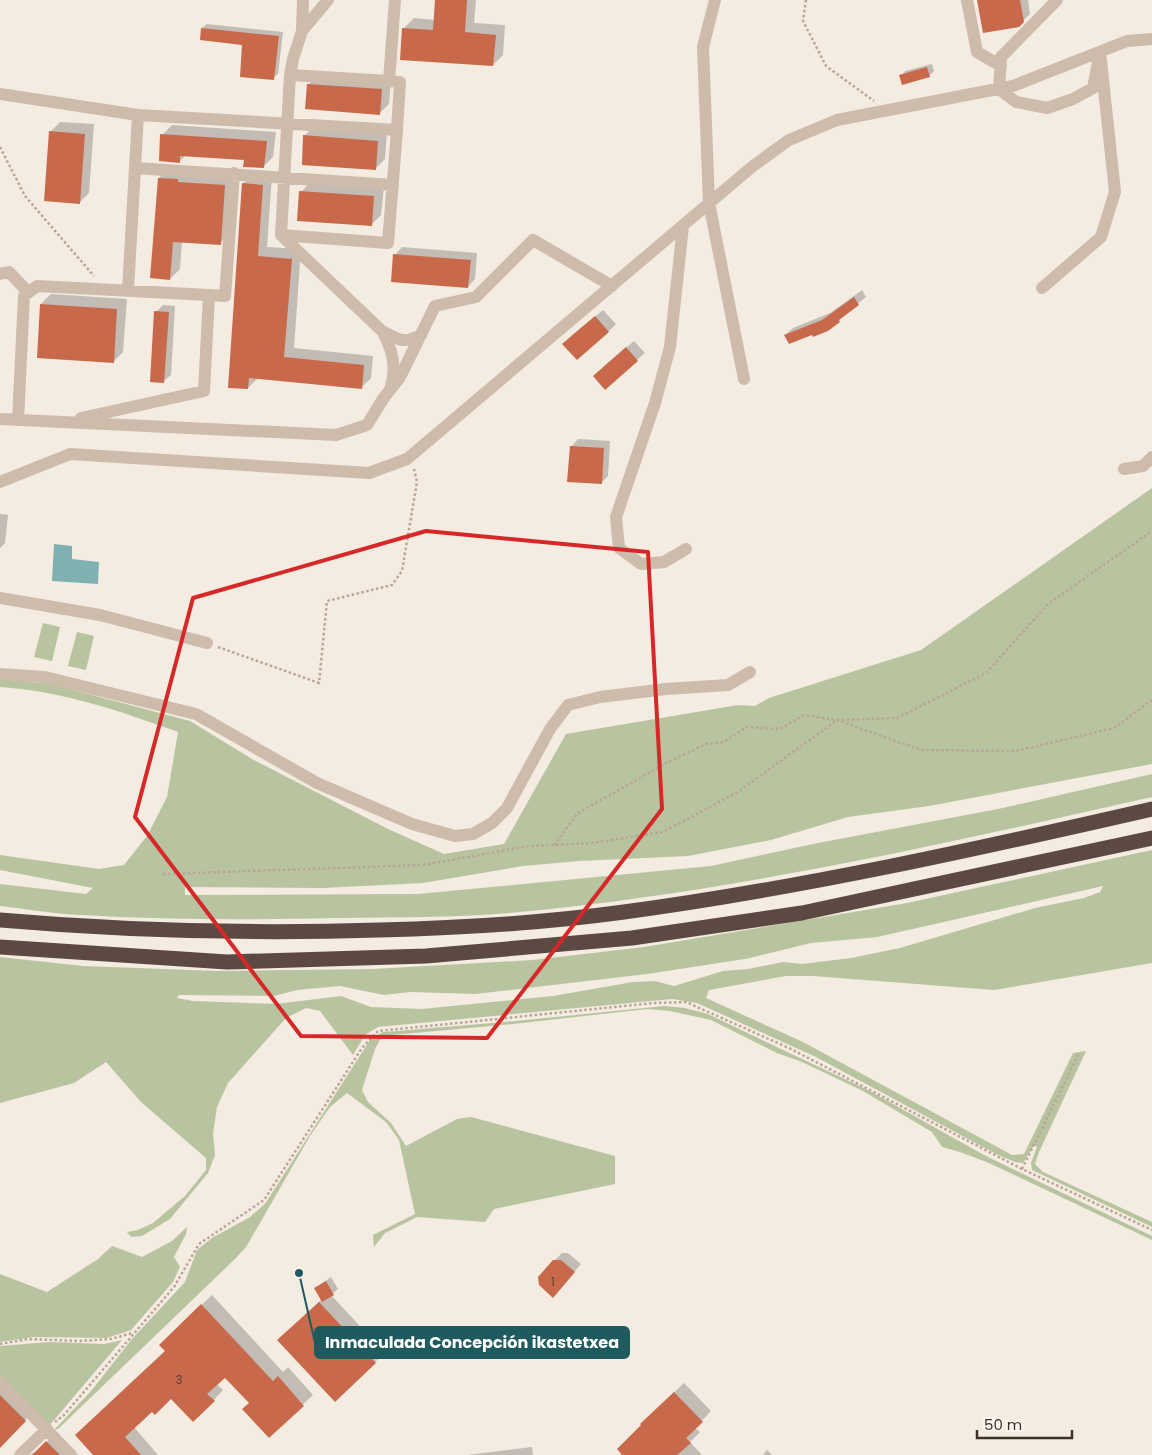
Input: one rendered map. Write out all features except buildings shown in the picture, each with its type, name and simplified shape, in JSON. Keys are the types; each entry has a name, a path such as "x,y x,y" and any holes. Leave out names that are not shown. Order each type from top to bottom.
{"highway":[{"path":"0,920 146,930 225,933 430,929 532,922 623,912 804,884 972,850 1152,810"},
{"path":"0,947 236,962 426,956 632,938 802,913 1152,838"}],"street":[{"path":"302,0 302,30 290,75 281,235 382,331 401,341 411,340 421,334"},
{"path":"302,30 328,0"},
{"path":"389,81 395,0"},
{"path":"715,0 703,47 709,204 744,379"},
{"path":"967,0 977,52 1001,66"},
{"path":"999,89 1001,57 1057,0"},
{"path":"0,482 70,454 368,473 407,459 753,166 789,140 837,120 1013,86 1127,42 1152,39"},
{"path":"999,89 1016,102 1047,108 1073,99 1093,88 1100,52"},
{"path":"1042,288 1101,237 1116,192 1100,52"},
{"path":"281,235 388,243 400,82 290,75"},
{"path":"0,94 138,115 397,130"},
{"path":"128,290 138,115"},
{"path":"135,168 393,184"},
{"path":"18,420 24,296 37,286 225,296 234,173"},
{"path":"683,226 670,347 655,403 616,517 619,548 641,564 664,562 686,549"},
{"path":"0,419 336,435 366,425 400,377 435,306 476,297 533,240 612,286"},
{"path":"0,274 9,272 28,292"},
{"path":"65,422 204,391 209,294"},
{"path":"382,331 389,343 394,368 390,391"},
{"path":"389,343 397,347 415,347"},
{"path":"1124,469 1143,466 1152,457"},
{"path":"0,598 100,614 207,643"},
{"path":"0,674 45,677 196,714 318,783 412,824 456,836 473,834 492,823 508,808 550,729 568,705 600,697 666,689 728,685 750,672"},
{"path":"0,1382 71,1455"},
{"path":"20,1455 47,1429"}],"path":[{"path":"806,0 803,21 826,66 887,111"},
{"path":"0,147 25,196 105,289"},
{"path":"207,643 319,683 327,601 392,585 402,571 417,482 411,456"},
{"path":"163,874 424,865 529,846 592,842 663,832 738,792 836,720 897,718 986,673 1048,604 1152,531"},
{"path":"554,845 578,813 668,762 706,744 724,742 746,727 780,729 804,715 836,720 921,750 1016,751 1114,728 1152,700"},
{"path":"47,1429 64,1415 174,1287 199,1244 264,1200 362,1048 378,1031 644,1004 686,1002 789,1048 1022,1169 1152,1230"},
{"path":"1022,1169 1079,1053"},
{"path":"0,1344 28,1339 80,1341 111,1339 134,1333"}],"highlighted area":[{"path":"426,531 648,552 662,809 487,1038 301,1036 135,817 193,598"}],"green space":[{"path":"1152,488 1152,764 929,806 848,817 771,840 688,856 579,861 523,866 423,883 323,888 185,887 185,895 418,894 711,866 813,844 1003,808 1152,774 1152,797 838,865 679,892 520,912 429,917 210,919 51,913 0,906 0,884 86,894 93,888 0,870 0,855 99,869 124,865 147,836 167,797 178,732 68,697 0,687 0,676 25,678 26,682 47,683 190,721 252,759 388,829 444,854 504,844 566,734 738,705 755,706 769,698 921,650"},
{"path":"43,623 60,627 52,661 34,657"},
{"path":"77,632 94,636 86,670 68,666"},
{"path":"1152,850 1152,963 994,990 813,976 786,976 709,990 706,998 803,1042 1012,1155 1024,1154 1073,1053 1086,1051 1035,1164 1043,1172 1152,1222 1152,1227 1032,1170 1031,1163 1037,1147 1034,1145 1023,1163 1015,1162 996,1154 816,1057 697,1003 672,999 378,1027 365,1035 353,1055 320,1011 306,1008 286,1018 228,1083 217,1107 213,1133 215,1155 208,1173 170,1219 142,1236 131,1237 127,1232 138,1230 153,1223 185,1196 206,1170 206,1158 141,1102 106,1062 74,1083 0,1103 0,957 83,966 218,971 373,969 533,960 644,947 907,903","holes":["1103,886 1100,892 1084,898 1035,908 900,948 851,958 802,964 783,962 748,969 723,971 674,986 655,981 633,982 553,996 422,1009 371,1007 341,996 276,1004 193,1001 177,998 179,995 274,996 297,990 340,986 384,995 410,992 475,994 647,974 745,959 811,943 877,937"]},
{"path":"664,1006 685,1008 708,1014 868,1090 984,1155 1152,1236 1152,1240 989,1163 942,1147 932,1132 863,1091 802,1062 777,1053 711,1020 670,1011 647,1009 382,1036 375,1049 362,1090 368,1102 391,1123 406,1146 457,1119 471,1117 615,1156 615,1184 494,1209 485,1222 417,1217 385,1233 374,1247 373,1235 415,1214 399,1140 386,1122 347,1093 330,1107 310,1136 246,1247 58,1429 54,1430 91,1391 132,1339 185,1282 197,1250 212,1238 250,1217 265,1204 370,1040 383,1032"},
{"path":"187,1227 186,1234 174,1257 180,1267 173,1282 131,1330 107,1338 34,1337 0,1342 0,1274 47,1292 98,1259 112,1246 142,1257 172,1241"},
{"path":"122,1340 49,1426 0,1375 0,1346 49,1342 104,1344"}],"water":[{"path":"54,544 72,546 72,559 99,562 98,584 52,581"}],"place":[{"name":"Inmaculada Concepción ikastetxea","path":"299,1273"}]}
